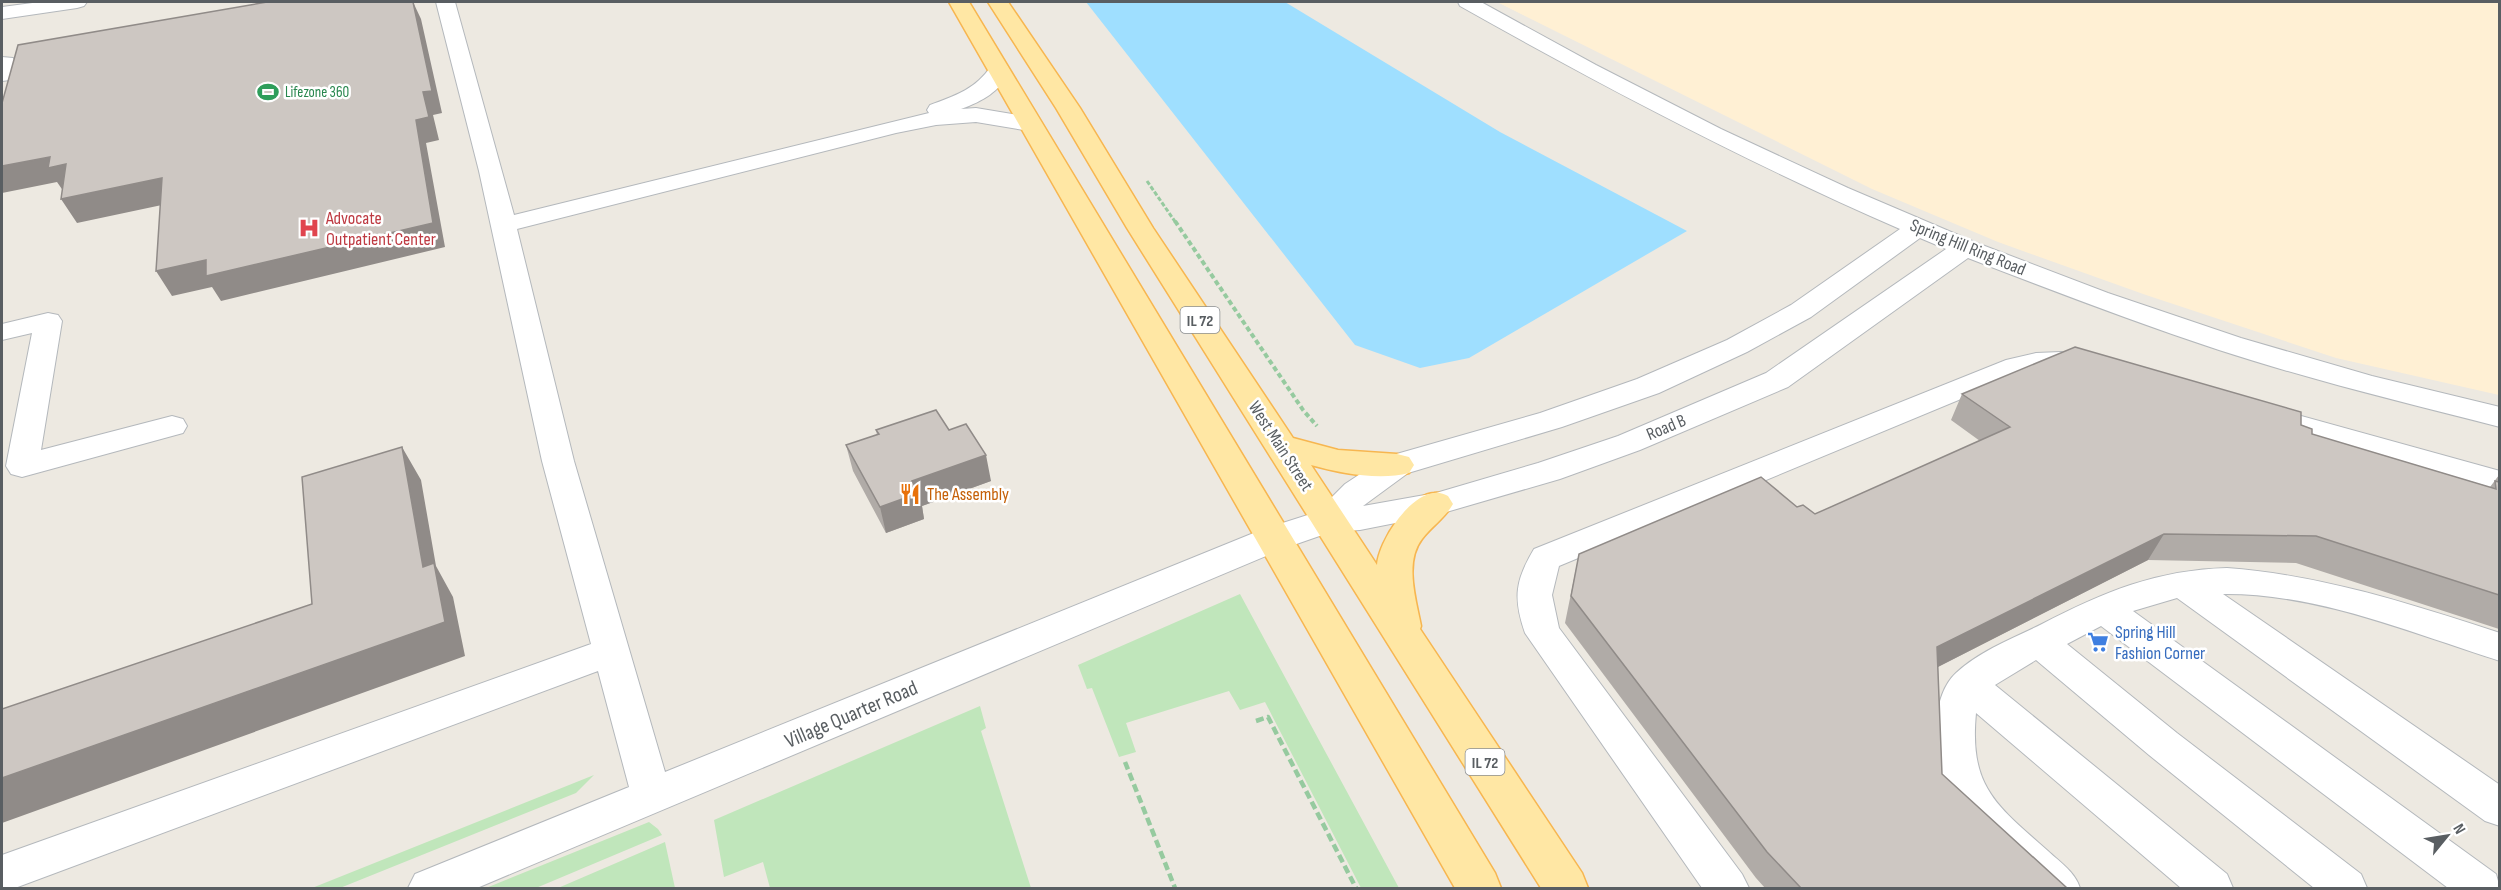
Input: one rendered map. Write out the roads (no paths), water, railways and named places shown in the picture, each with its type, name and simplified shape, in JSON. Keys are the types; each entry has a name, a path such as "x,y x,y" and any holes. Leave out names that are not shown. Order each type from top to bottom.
{"main road":[{"name":"IL 72","path":"959,2 1479,888"},
{"name":"West Main Street","path":"998,2 1068,108 1140,228 1566,888"},
{"path":"1282,446 1338,461 1397,465"},
{"path":"1404,636 1396,592 1394,559 1402,536 1416,520 1436,504"}],"street":[{"path":"2,14 77,2"},
{"path":"445,2 503,225 558,461 652,797"},
{"name":"Spring Hill Ring Road","path":"1467,2 1667,109 1785,167 1966,247 2214,338 2342,377 2499,417"},
{"path":"895,126 971,97 995,81 999,71"},
{"path":"503,225 895,126 936,118 976,115 1030,124"},
{"name":"Road B","path":"1329,520 1356,492 1397,465 1551,420 1648,386 1718,354 1800,311 1919,228"},
{"name":"Road B","path":"1273,539 1329,520 1360,518 1436,504 1549,471 1629,443 1765,386 1777,380 1966,247"},
{"path":"2,332 48,321 22,466 172,426"},
{"path":"1718,354 1765,386"},
{"path":"1727,888 1543,633 1532,602 1538,575 1546,558 2016,366 2044,359 2070,361 2115,374"},
{"path":"2240,409 2499,482"},
{"name":"Village Quarter Road","path":"430,888 1273,539"},
{"path":"2059,888 1972,804 1960,776 1954,736 1958,700 1968,684 2039,642 2103,608 2141,593 2168,586 2225,581 2274,585 2352,600 2499,647"},
{"path":"2183,584 2499,808"},
{"path":"2103,608 2481,888"},
{"path":"2039,642 2163,744 2346,888"},
{"path":"2,874 612,651"},
{"path":"1968,684 2212,888"}],"water":[{"path":"1086,2 1285,2 1500,132 1687,231 1469,358 1420,368 1355,345"}],"place":[{"name":"Lifezone 360","path":"268,92"},
{"name":"Advocate Outpatient Center","path":"309,228"},
{"name":"The Assembly","path":"910,494"},
{"name":"Spring Hill Fashion Corner","path":"2098,642"}]}
